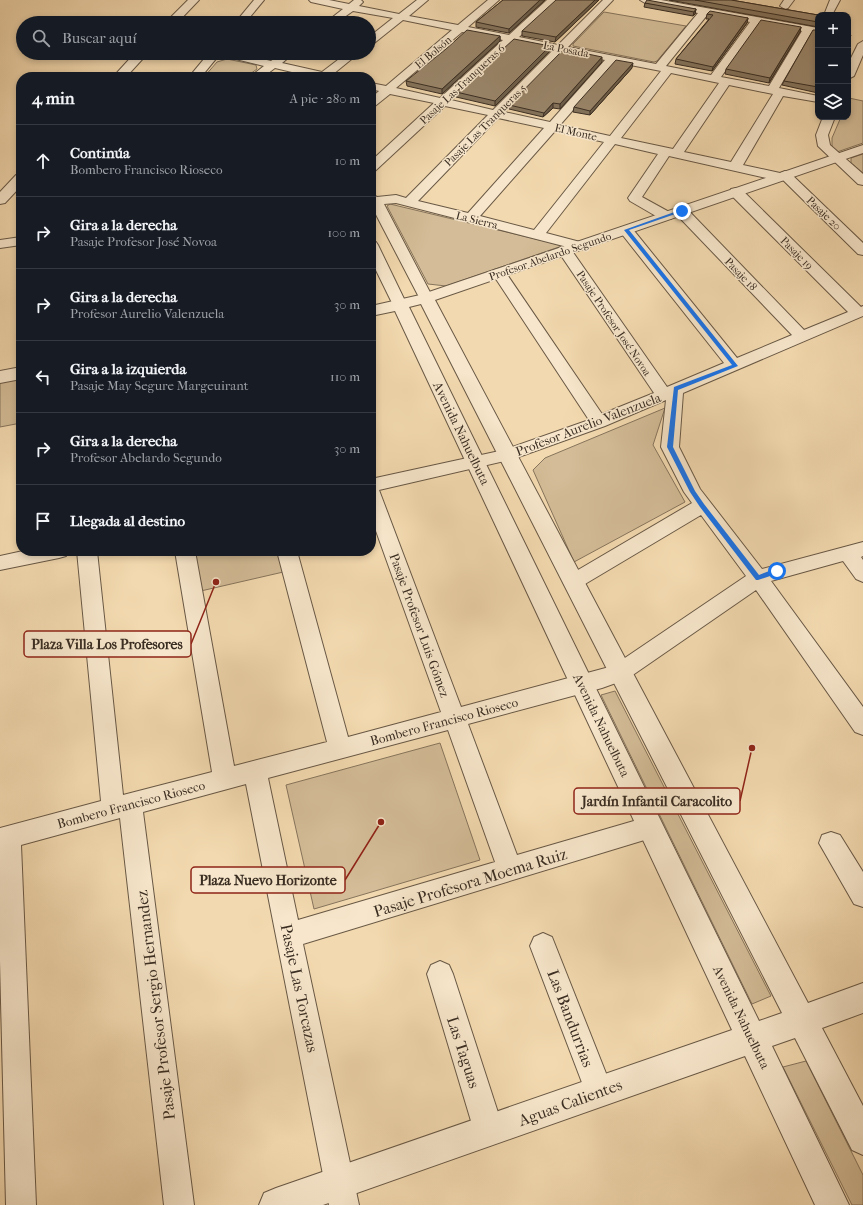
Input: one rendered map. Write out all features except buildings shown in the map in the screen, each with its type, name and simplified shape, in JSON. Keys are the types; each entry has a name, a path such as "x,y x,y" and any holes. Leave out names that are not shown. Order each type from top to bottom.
{"street":[{"path":"178,16 194,0"},
{"path":"246,16 259,0"},
{"name":"La Posada","path":"314,0 815,98"},
{"path":"340,16 362,0"},
{"path":"376,37 423,0"},
{"name":"El Bolsón","path":"376,100 494,0"},
{"name":"Pasaje Las Tranqueras 6","path":"376,163 553,0"},
{"name":"Pasaje Las Tranqueras 5","path":"409,202 608,0"},
{"path":"646,0 813,30 776,90 734,167"},
{"path":"829,12 835,0"},
{"path":"537,235 612,140 705,11"},
{"path":"666,216 635,198 670,153 720,80 756,20"},
{"path":"851,77 859,62 860,40"},
{"path":"471,218 613,58"},
{"path":"124,72 135,60"},
{"path":"198,72 209,60"},
{"path":"252,60 303,72"},
{"path":"263,72 280,60"},
{"path":"331,72 346,60"},
{"name":"El Monte","path":"376,87 734,167 783,176"},
{"path":"828,120 821,134 821,139 824,146 863,181"},
{"name":"Profesor Abelardo Segundo","path":"376,309 400,306 426,298 863,149"},
{"name":"Pasaje 20","path":"783,176 863,251"},
{"path":"0,200 16,183"},
{"name":"Pasaje 19","path":"736,192 861,312"},
{"name":"La Sierra","path":"376,200 390,199 409,202 579,246"},
{"path":"376,206 426,298 863,1139"},
{"name":"Pasaje 18","path":"682,211 802,337"},
{"path":"626,230 735,366"},
{"path":"0,244 16,242"},
{"name":"Pasaje Profesor José Novoa","path":"565,251 670,392"},
{"name":"Avenida Nahuelbuta","path":"376,256 752,1038 828,1204"},
{"path":"499,273 599,422"},
{"name":"Profesor Aurelio Valenzuela","path":"376,484 507,455 599,422 861,312"},
{"path":"0,376 16,374"},
{"path":"670,392 670,447 693,492 702,506 758,578 863,725"},
{"name":"Pasaje Profesor Luis Gómez","path":"376,506 510,869"},
{"path":"573,582 702,506"},
{"path":"855,551 863,574"},
{"name":"Bombero Francisco Rioseco","path":"5,837 340,749 620,673 758,578 777,571 855,551"},
{"path":"0,563 34,556"},
{"name":"Pasaje Profesor Sergio Hernandez","path":"88,556 179,1205"},
{"path":"186,556 225,779"},
{"path":"288,556 340,749"},
{"name":"Pasaje Las Torcazas","path":"255,771 342,1194"},
{"name":"Pasaje Profesora Moema Ruiz","path":"289,936 651,827"},
{"path":"5,837 21,1205"},
{"path":"831,843 863,895"},
{"name":"Las Bandurrias","path":"544,946 599,1091"},
{"name":"Las Taguas","path":"440,974 489,1131"},
{"name":"Aguas Calientes","path":"276,1205 342,1194 489,1131 599,1091 802,1021 863,998"}],"shaded area":[{"path":"604,12 686,26 657,61 654,62 573,46 573,44"},
{"path":"232,60 256,65 257,69 253,72 208,72 217,62"},
{"path":"851,98 863,101 863,143 837,152 832,147 832,138 840,120 851,120"},
{"path":"863,154 863,173 851,163 851,158"},
{"path":"390,204 562,246 446,286 428,284 387,206"},
{"path":"16,374 16,424 0,427 0,377"},
{"path":"665,408 653,445 685,502 574,562 533,470 545,458"},
{"path":"186,556 288,556 292,570 192,593"},
{"path":"615,691 771,996 752,1004 601,695"},
{"path":"440,743 480,860 314,909 286,785"},
{"path":"806,1061 863,1175 863,1205 852,1205 783,1067"}],"place":[{"name":"Plaza Villa Los Profesores","path":"216,582"},
{"name":"Jardín Infantil Caracolito","path":"752,748"},
{"name":"Plaza Nuevo Horizonte","path":"381,822"}],"route":[{"path":"682,211 626,230 735,366 675,389 670,447 693,492 702,506 758,578 777,571"}]}
